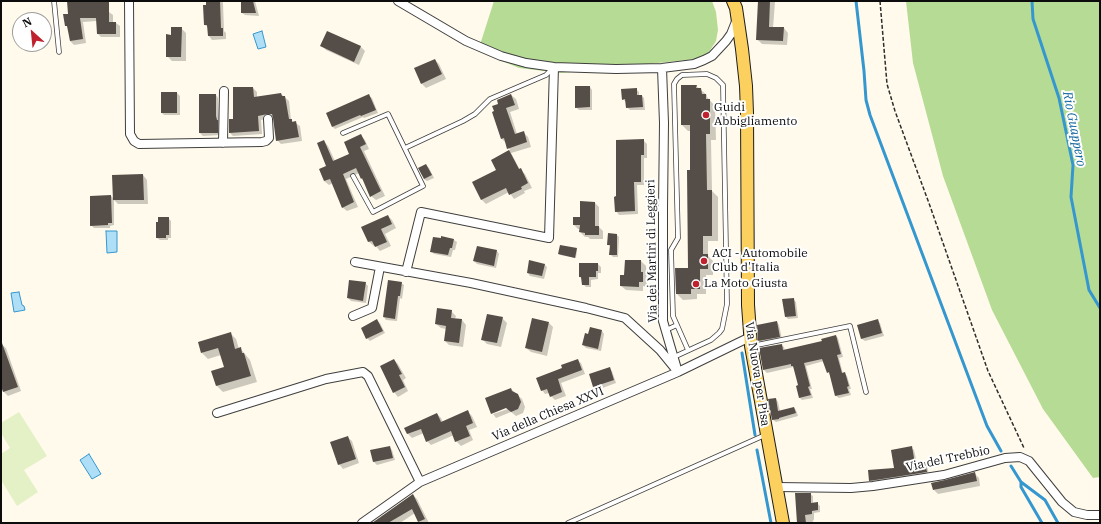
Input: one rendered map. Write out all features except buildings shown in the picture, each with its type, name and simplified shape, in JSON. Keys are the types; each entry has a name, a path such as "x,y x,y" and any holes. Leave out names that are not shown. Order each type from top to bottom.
{"main road":[{"name":"Via Nuova per Pisa","path":"736,7 748,112 748,305 750,342 783,523"}],"street":[{"path":"128,1 130,134 134,142 139,144 262,142 266,141 268,138 268,119"},
{"path":"398,1 466,41 501,56 526,63 554,67 616,70 662,68 694,64 712,56 732,34 736,7"},
{"path":"406,272 421,212 549,238 554,67"},
{"name":"Via dei Martiri di Leggieri","path":"662,68 664,123 663,321 678,372"},
{"path":"223,143 224,91"},
{"name":"Via dei Martiri di Leggieri","path":"355,262 472,283 625,318 660,350 678,372"},
{"path":"354,316 372,308 380,267"},
{"name":"Via della Chiesa XXVI","path":"362,523 420,482 750,342"},
{"path":"217,413 326,379 363,372 368,376 420,482"},
{"name":"Via del Trebbio","path":"777,487 851,488 873,486 944,474 1005,458 1020,457 1029,461"},
{"path":"1029,461 1062,502 1074,512 1087,515 1100,515"}],"lane":[{"path":"54,1 59,52"},
{"path":"405,148 463,121 475,114 490,99 546,75 554,67"},
{"path":"674,357 711,340 719,333 722,329 727,304 723,85 716,78 708,74 682,75 676,79 674,84 678,238 671,250 673,316 688,350"},
{"path":"343,133 388,114 423,186 373,212 353,176"},
{"path":"666,330 677,325"},
{"path":"750,342 850,326 866,392"},
{"path":"568,523 767,434"}],"path":[{"path":"880,1 887,84 988,372 1029,461"}],"green space":[{"path":"494,1 712,1 716,12 718,30 716,41 709,52 696,59 561,73 519,68 478,51"},
{"path":"906,1 1100,1 1100,477 1093,478 1043,409 992,310 943,176 913,63"},
{"path":"19,412 47,456 24,470 38,492 17,506 1,480 1,454 10,448 1,433 1,423"}],"water":[{"path":"262,31 266,47 258,49 253,34"},
{"path":"106,231 117,231 117,252 107,253"},
{"path":"19,292 22,305 24,306 25,310 14,312 11,293"},
{"path":"89,454 101,474 92,479 80,460"}],"waterway":[{"path":"856,1 866,100 870,115 987,426 1001,451"},
{"name":"Rio Guappero","path":"1032,1 1033,19 1059,98 1073,165 1071,197 1089,290 1100,308"},
{"path":"742,353 755,435"},
{"path":"757,450 771,523"},
{"path":"1011,466 1021,482 1045,500 1058,523"},
{"path":"1021,482 1021,487 1042,523"}],"place":[{"name":"Guidi Abbigliamento","path":"706,115"},
{"name":"ACI - Automobile Club d'Italia","path":"704,261"},
{"name":"La Moto Giusta","path":"696,284"}]}
